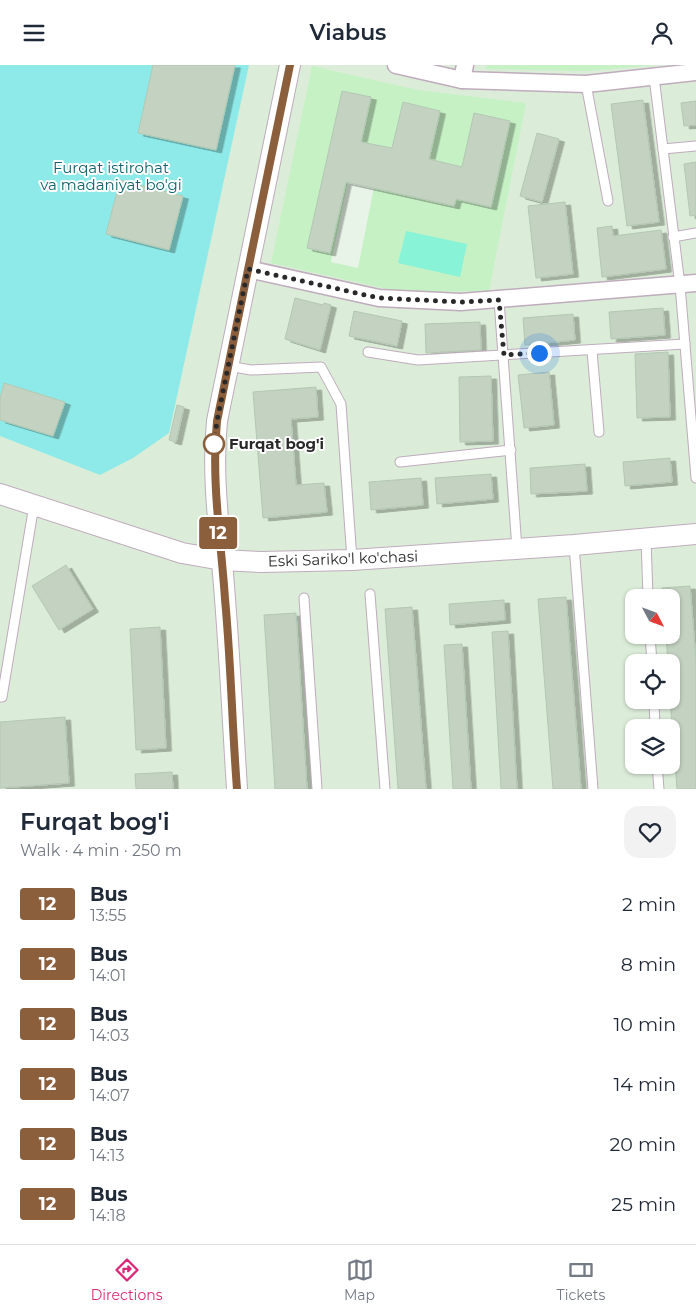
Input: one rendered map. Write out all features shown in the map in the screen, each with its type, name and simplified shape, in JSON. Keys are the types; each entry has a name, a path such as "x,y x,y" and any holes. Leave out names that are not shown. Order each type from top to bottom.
{"street":[{"path":"238,789 222,560 216,519 213,466 217,421 290,65"},
{"path":"396,65 586,84 696,72"},
{"path":"248,269 379,298 462,302 688,284"},
{"name":"Eski Sariko'l ko'chasi","path":"0,494 182,553 222,560 271,562 352,560 574,545 696,534"}],"lane":[{"path":"654,77 673,237 688,284 689,350 696,478"},
{"path":"586,84 608,201"},
{"path":"663,149 696,146"},
{"path":"673,237 696,233"},
{"path":"499,300 517,549"},
{"path":"368,352 418,360 592,351 689,350"},
{"path":"592,351 599,432"},
{"path":"228,366 251,369 321,367 342,404 352,560"},
{"path":"400,462 511,451"},
{"path":"0,697 2,697 3,673 34,505"},
{"path":"646,539 648,589"},
{"path":"574,545 593,789"},
{"path":"370,594 385,789"},
{"path":"304,598 317,789"},
{"path":"658,774 659,789"}],"shaded area":[{"path":"487,65 657,65 587,71 486,69"},
{"path":"312,66 418,90 526,103 489,291 401,292 271,263"},
{"path":"348,182 374,187 358,268 331,262"},
{"path":"406,231 467,244 460,277 398,263"}],"green space":[{"name":"Furqat istirohat va madaniyat bo'gi","path":"0,65 249,65 169,433 133,458 100,475 0,436"}],"building":[{"path":"153,65 235,65 216,150 138,133"},
{"path":"342,91 371,97 361,142 392,148 403,102 440,111 429,159 462,167 474,113 510,121 491,207 456,199 454,206 346,182 330,253 307,248"},
{"path":"643,100 659,222 627,226 611,104"},
{"path":"696,101 696,125 684,126 681,103"},
{"path":"537,133 559,139 542,202 520,196"},
{"path":"696,162 696,215 690,216 684,164"},
{"path":"120,180 183,196 169,250 106,234"},
{"path":"565,202 573,274 536,278 528,206"},
{"path":"612,226 613,236 661,230 666,269 602,277 597,228"},
{"path":"295,298 323,305 324,303 331,305 320,350 285,339"},
{"path":"663,308 665,335 611,339 609,312"},
{"path":"354,311 402,321 397,346 349,336"},
{"path":"573,314 575,340 525,345 523,318"},
{"path":"480,322 481,350 426,353 425,324"},
{"path":"668,352 670,417 637,418 635,354"},
{"path":"549,372 554,425 524,428 518,375"},
{"path":"491,376 493,441 460,442 459,377"},
{"path":"4,383 65,402 53,436 0,420 0,398"},
{"path":"316,387 318,417 291,419 296,485 324,483 327,512 263,518 253,392"},
{"path":"177,405 184,407 176,442 169,440"},
{"path":"670,458 672,482 625,486 623,462"},
{"path":"585,464 587,491 531,494 530,468"},
{"path":"491,474 493,499 437,504 435,478"},
{"path":"421,478 423,505 371,510 369,482"},
{"path":"66,565 93,609 59,630 32,586"},
{"path":"690,586 696,661 696,789 677,789 676,774 680,774 680,719 671,719 671,709 680,709 680,654 667,654 667,644 680,644 680,589 662,588"},
{"path":"566,597 581,789 553,789 538,599"},
{"path":"504,600 505,620 450,625 449,604"},
{"path":"412,607 426,789 398,789 385,609"},
{"path":"296,613 307,789 275,789 264,615"},
{"path":"160,627 166,748 136,750 130,629"},
{"path":"508,631 517,789 501,789 492,632"},
{"path":"462,644 471,789 453,789 444,645"},
{"path":"65,717 69,783 0,788 0,722"},
{"path":"172,772 173,789 136,789 135,774"}],"bus line":[{"name":"12","path":"237,789 226,601 216,519 213,466 214,444 217,421 290,65"}],"place":[{"name":"Furqat bog'i","path":"214,444"}],"route":[{"path":"214,444 248,269 379,298 462,302 499,300 504,355 539,353"}]}
